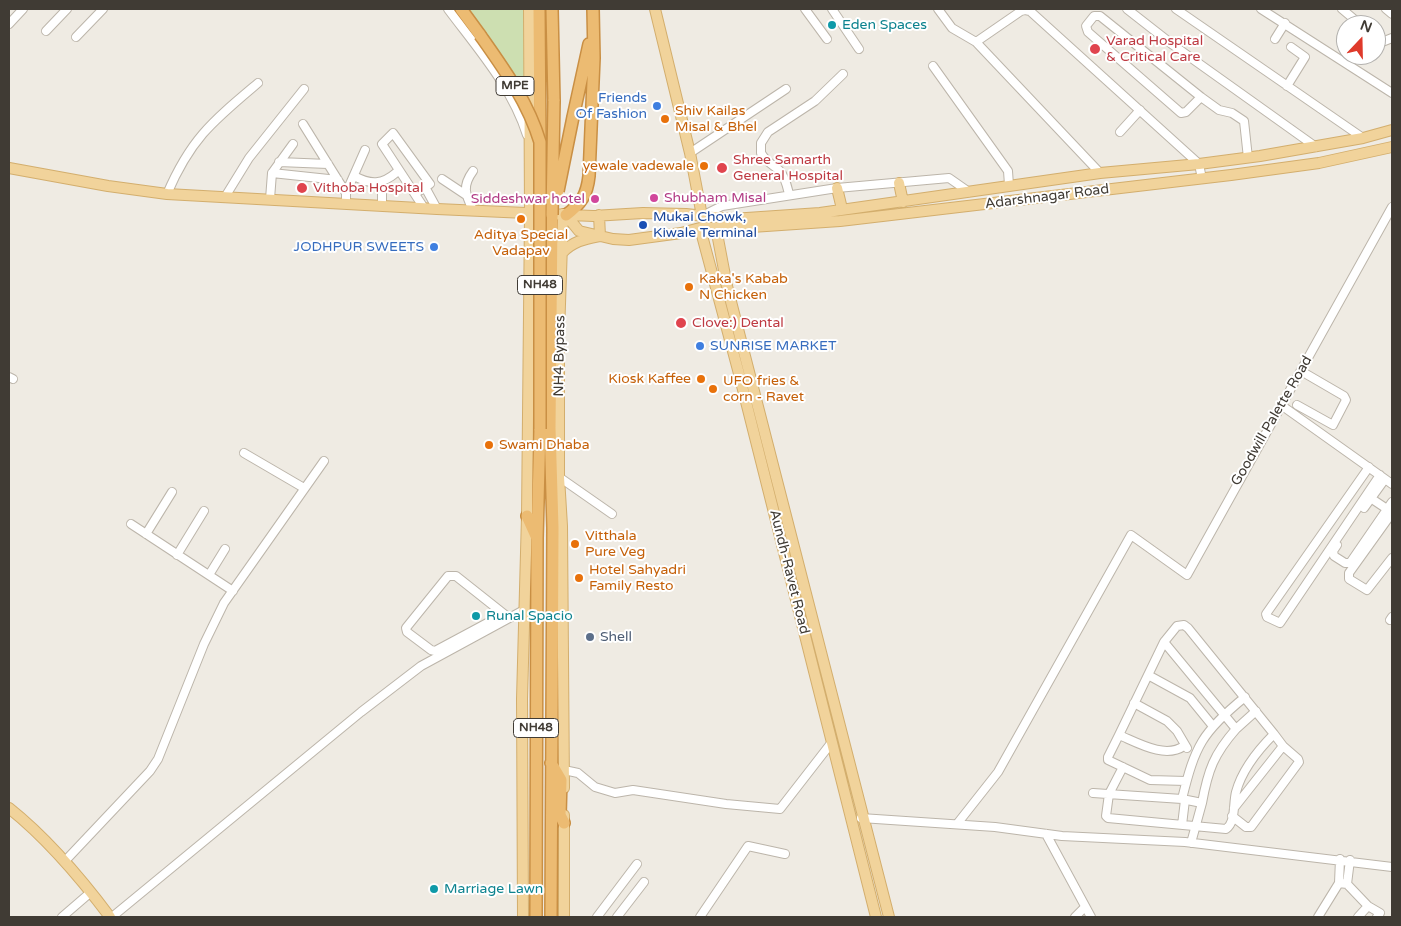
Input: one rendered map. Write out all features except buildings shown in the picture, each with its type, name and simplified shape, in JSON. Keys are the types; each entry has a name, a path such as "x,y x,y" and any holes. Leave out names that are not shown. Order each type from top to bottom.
{"highway":[{"name":"MPE","path":"461,9 518,90 530,112 534,140"},
{"name":"NH48","path":"539,9 540,101 534,140 545,429 558,501 553,522 550,761 551,917"},
{"name":"NH48","path":"536,917 537,538 560,215 554,101 552,9"},
{"path":"560,215 574,117 593,13"},
{"path":"560,215 582,200 590,176 594,58 593,13"},
{"path":"527,516 537,538"},
{"path":"550,761 560,780 560,815 564,823"}],"main road":[{"path":"524,917 524,610 527,516 530,213 534,140 528,9"},
{"path":"655,9 690,153 702,216"},
{"name":"Adarshnagar Road","path":"9,168 108,186 167,194 270,199 346,199 382,206 560,215 599,216 643,213 732,219 791,216 903,202 1100,172 1248,158 1363,138 1391,130"},
{"name":"Adarshnagar Road","path":"700,228 840,221 1202,179 1319,163 1392,147"},
{"path":"900,182 903,202"},
{"path":"837,188 842,209"},
{"path":"560,215 579,231 629,240 681,233 700,228"},
{"name":"NH4 Bypass","path":"560,215 562,253 559,334 560,477 558,501 564,770 564,917"},
{"path":"599,216 600,236"},
{"name":"Aundh-Ravet Road","path":"700,228 738,370 876,917"},
{"name":"Aundh-Ravet Road","path":"716,228 727,286 889,917"},
{"path":"562,253 570,245 580,240 600,236"},
{"path":"9,808 38,833 65,861 111,917"}],"street":[{"path":"9,24 23,9"},
{"path":"46,31 68,9"},
{"path":"76,37 103,9"},
{"path":"448,9 510,95 534,140"},
{"path":"805,9 827,39"},
{"path":"832,9 859,49"},
{"path":"938,9 952,28 976,42 1100,172"},
{"path":"1127,9 1173,45 1316,147"},
{"path":"1176,9 1363,138"},
{"path":"1262,9 1392,93"},
{"path":"1386,9 1392,14"},
{"path":"976,42 1021,12 1025,10 1030,11 1199,164 1202,179"},
{"path":"1201,97 1186,112 1181,113 1088,32 1086,26 1094,16 1100,16 1201,97 1219,110 1232,113 1244,122 1248,158"},
{"path":"1275,39 1285,24"},
{"path":"1287,86 1305,57 1291,47"},
{"path":"933,66 1008,171 1009,185"},
{"path":"789,194 783,176 778,169 767,163 761,153 763,138 774,128 815,102 843,74"},
{"path":"167,194 182,161 200,134 258,83"},
{"path":"225,197 249,158 304,89"},
{"path":"690,153 786,89"},
{"path":"1120,132 1140,110"},
{"path":"303,124 338,180 346,199"},
{"path":"416,193 430,184 393,133 382,144 416,193 424,208"},
{"path":"270,199 272,173 293,144"},
{"path":"346,199 365,150"},
{"path":"279,162 328,164"},
{"path":"473,171 465,185 466,195 473,210"},
{"path":"354,176 377,183 387,180 397,172"},
{"path":"272,173 338,180"},
{"path":"702,216 722,206 789,194 900,182 950,178 969,192"},
{"path":"442,179 466,195"},
{"path":"425,187 437,209"},
{"path":"382,188 382,206"},
{"name":"Goodwill Palette Road","path":"957,824 998,772 1131,535 1187,576 1280,405 1392,207"},
{"path":"1297,405 1333,426 1346,400 1344,396 1300,371"},
{"path":"1280,405 1392,484"},
{"path":"244,453 304,488"},
{"path":"65,861 150,771 158,759 204,644 224,603 324,461"},
{"path":"1369,467 1266,614 1267,618 1280,623 1371,489 1383,477"},
{"path":"560,477 612,514"},
{"path":"1383,477 1333,551 1334,556 1345,563 1350,563 1389,511"},
{"path":"1359,481 1371,489"},
{"path":"146,534 172,492"},
{"path":"1375,501 1389,511"},
{"path":"1392,502 1389,511 1389,523 1349,573 1349,579 1367,590 1392,558"},
{"path":"178,555 204,511"},
{"path":"131,524 233,591"},
{"path":"209,575 225,548"},
{"path":"498,610 491,621 435,651 407,632 406,628 448,576 451,575 456,576 509,618"},
{"path":"111,917 361,712 421,666 524,610"},
{"path":"1186,781 1153,780 1107,758 1164,642 1177,626 1184,625 1245,697 1283,746 1299,762 1250,826 1246,827 1233,812"},
{"path":"1164,642 1236,728"},
{"path":"1148,675 1190,698 1212,725"},
{"path":"1188,842 1188,826 1183,800 1186,781 1195,753 1212,725 1245,697"},
{"path":"1134,703 1167,721 1177,731 1184,746 1195,753"},
{"path":"1188,826 1198,821 1206,777 1213,760 1236,728 1256,711"},
{"path":"1123,767 1109,794 1106,816 1108,818 1226,829 1229,826 1233,812 1235,793 1244,774 1254,756 1274,734"},
{"path":"1119,735 1166,752 1178,750 1184,746"},
{"path":"564,770 578,773 595,787 615,792 633,790 726,804 780,809 832,742"},
{"path":"1233,812 1283,746"},
{"path":"1093,793 1202,803"},
{"path":"851,818 957,824 1046,834 1188,842 1350,860 1392,867"},
{"path":"1046,834 1081,913 1091,917"},
{"path":"700,917 748,846 785,854"},
{"path":"1340,859 1343,884 1368,906 1380,913 1376,917"},
{"path":"1318,917 1343,884 1350,860"},
{"path":"597,917 637,864"},
{"path":"617,917 644,882"},
{"path":"62,917 91,892"},
{"path":"1358,917 1368,906"}],"green space":[{"path":"468,9 526,9 524,88"}],"place":[{"name":"Eden Spaces","path":"832,25"},
{"name":"Varad Hospital & Critical Care","path":"1095,49"},
{"name":"Friends Of Fashion","path":"657,106"},
{"name":"Shiv Kailas Misal & Bhel","path":"665,119"},
{"name":"yewale vadewale","path":"704,166"},
{"name":"Shree Samarth General Hospital","path":"722,168"},
{"name":"Vithoba Hospital","path":"302,188"},
{"name":"Shubham Misal","path":"654,198"},
{"name":"Siddeshwar hotel","path":"595,199"},
{"name":"Aditya Special Vadapav","path":"521,219"},
{"name":"Mukai Chowk, Kiwale Terminal","path":"643,225"},
{"name":"JODHPUR SWEETS","path":"434,247"},
{"name":"Kaka's Kabab N Chicken","path":"689,287"},
{"name":"Clove:) Dental","path":"681,323"},
{"name":"SUNRISE MARKET","path":"700,346"},
{"name":"Kiosk Kaffee","path":"701,379"},
{"name":"UFO fries & corn - Ravet","path":"713,389"},
{"name":"Swami Dhaba","path":"489,445"},
{"name":"Vitthala Pure Veg","path":"575,544"},
{"name":"Hotel Sahyadri Family Resto","path":"579,578"},
{"name":"Runal Spacio","path":"476,616"},
{"name":"Shell","path":"590,637"},
{"name":"Marriage Lawn","path":"434,889"}]}
